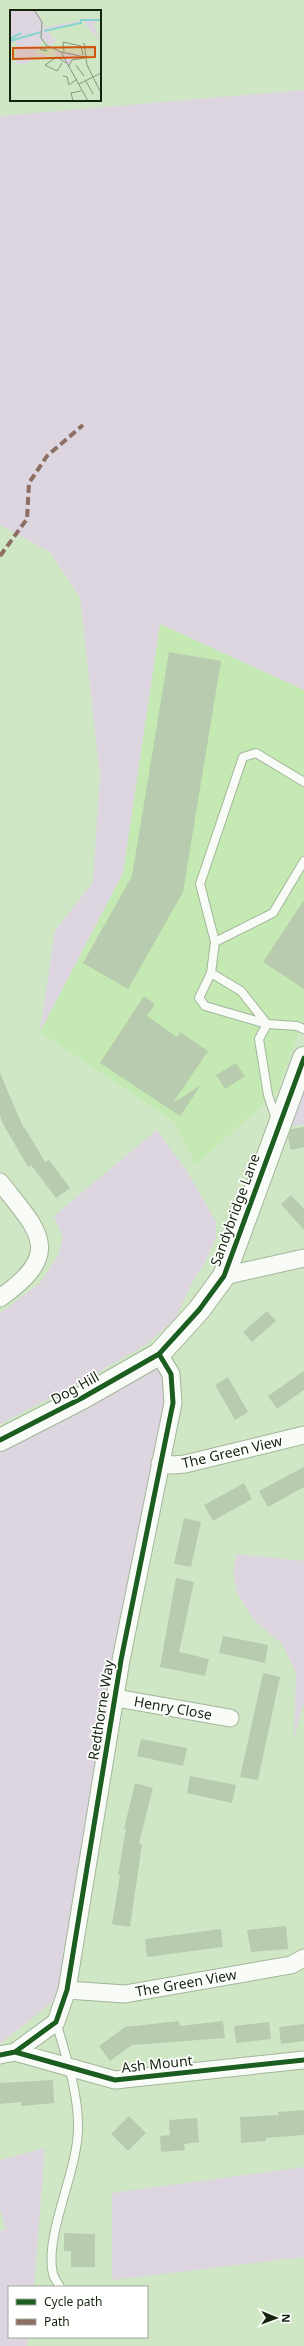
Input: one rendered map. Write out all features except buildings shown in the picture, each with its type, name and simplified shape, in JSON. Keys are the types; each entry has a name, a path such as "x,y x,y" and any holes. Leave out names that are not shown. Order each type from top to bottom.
{"street":[{"name":"Sandybridge Lane","path":"159,1354 179,1334 224,1276 304,1058"},
{"path":"0,1182 34,1227 40,1239 40,1252 31,1271 0,1298"},
{"path":"224,1276 304,1258"},
{"name":"Dog Hill","path":"0,1440 82,1398 159,1354"},
{"name":"Redthorne Way","path":"56,2022 67,1990 116,1698 160,1463 169,1428 173,1390 171,1374 159,1354"},
{"name":"The Green View","path":"160,1463 172,1465 184,1464 304,1435"},
{"name":"Henry Close","path":"116,1698 230,1718"},
{"name":"The Green View","path":"67,1990 125,1994 291,1965 304,1958"},
{"path":"8,2053 56,2022"},
{"name":"Ash Mount","path":"8,2053 115,2080 304,2060"}],"lane":[{"path":"304,782 256,753 243,757 200,884 215,942 211,973 199,998 205,1006 267,1024 297,1026 304,1029"},
{"path":"215,942 273,914 304,861"},
{"path":"211,973 241,991 267,1024"},
{"path":"267,1024 259,1039 261,1063 268,1095 278,1126"},
{"path":"56,2022 70,2069 78,2128 77,2150 59,2218 53,2253 53,2274 59,2286"}],"shaded area":[{"path":"304,90 304,690 160,624 123,873 40,1032 55,931 93,882 100,776 80,597 50,552 0,525 0,116"},
{"path":"160,624 304,690 304,1018 277,1091 196,1165 174,1122 40,1032 123,873"},
{"path":"304,1078 304,1124 284,1128"},
{"path":"157,1130 188,1173 216,1222 216,1238 175,1319 147,1344 85,1380 0,1424 0,1313 40,1283 58,1256 63,1238 54,1216"},
{"path":"159,1354 171,1374 67,1990 0,2044 0,1440"},
{"path":"236,1554 304,1561 304,1703 294,1738 296,1673 282,1644 254,1620 238,1595 233,1573"},
{"path":"45,2148 34,2286 8,2286 8,2338 28,2338 27,2346 0,2346 0,2231 6,2229 0,2210 0,2160"},
{"path":"304,2167 304,2257 112,2280 112,2193"}],"marked path":[{"path":"0,556 27,519 29,483 47,456 83,425"}],"cycle path":[{"path":"0,1440 82,1398 159,1354 199,1310 224,1276 304,1058"},
{"path":"0,2055 15,2052 56,2022 67,1990 121,1660 173,1403 171,1374 159,1354"},
{"path":"15,2052 115,2080 304,2060"}]}
